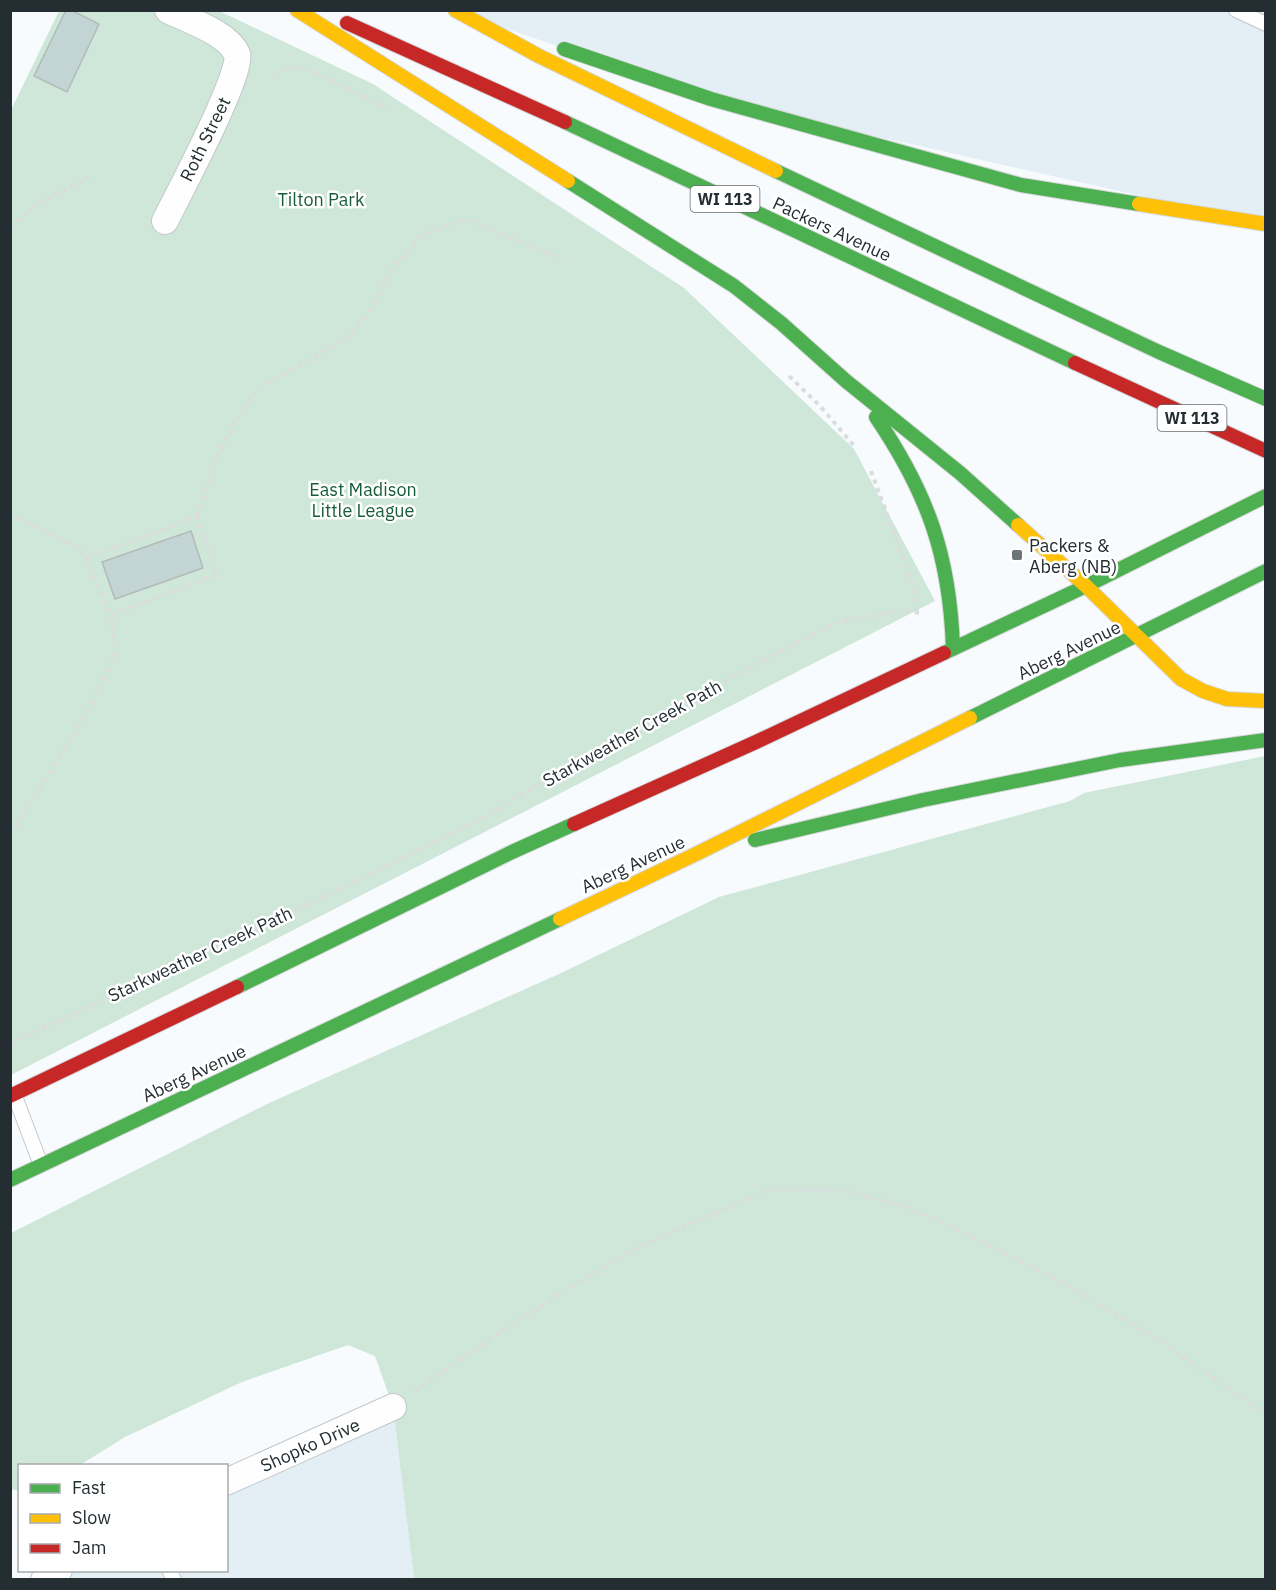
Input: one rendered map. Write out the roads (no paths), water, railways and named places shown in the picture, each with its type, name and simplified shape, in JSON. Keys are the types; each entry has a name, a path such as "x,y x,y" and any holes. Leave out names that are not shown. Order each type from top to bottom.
{"main road":[{"path":"297,10 721,276 781,323 846,381 946,461 1086,586 1139,636 1163,663 1191,686 1227,699 1266,701"},
{"name":"Packers Avenue","path":"318,10 512,97 1259,448"},
{"path":"459,13 711,99 1021,185 1266,224"},
{"name":"Packers Avenue","path":"459,13 537,55 688,129 1159,352 1266,399"},
{"path":"846,381 896,445 920,489 945,562 953,610 953,649"},
{"path":"12,1095 187,1012 512,852 756,742 953,649 1086,586 1266,496"},
{"name":"Aberg Avenue","path":"10,1180 698,853 1266,571"},
{"path":"698,853 923,800 1120,760 1266,740"}],"street":[{"name":"Roth Street","path":"165,221 230,88 238,63 238,55 222,37 168,10"},
{"name":"Shopko Drive","path":"228,1481 393,1407"}],"lane":[{"path":"1236,10 1266,24"},
{"path":"12,1095 41,1165"}],"place":[{"name":"Packers & Aberg (NB)","path":"1017,555"}],"park label":[{"name":"Tilton Park","path":"321,199"},
{"name":"East Madison Little League","path":"363,499"}]}
